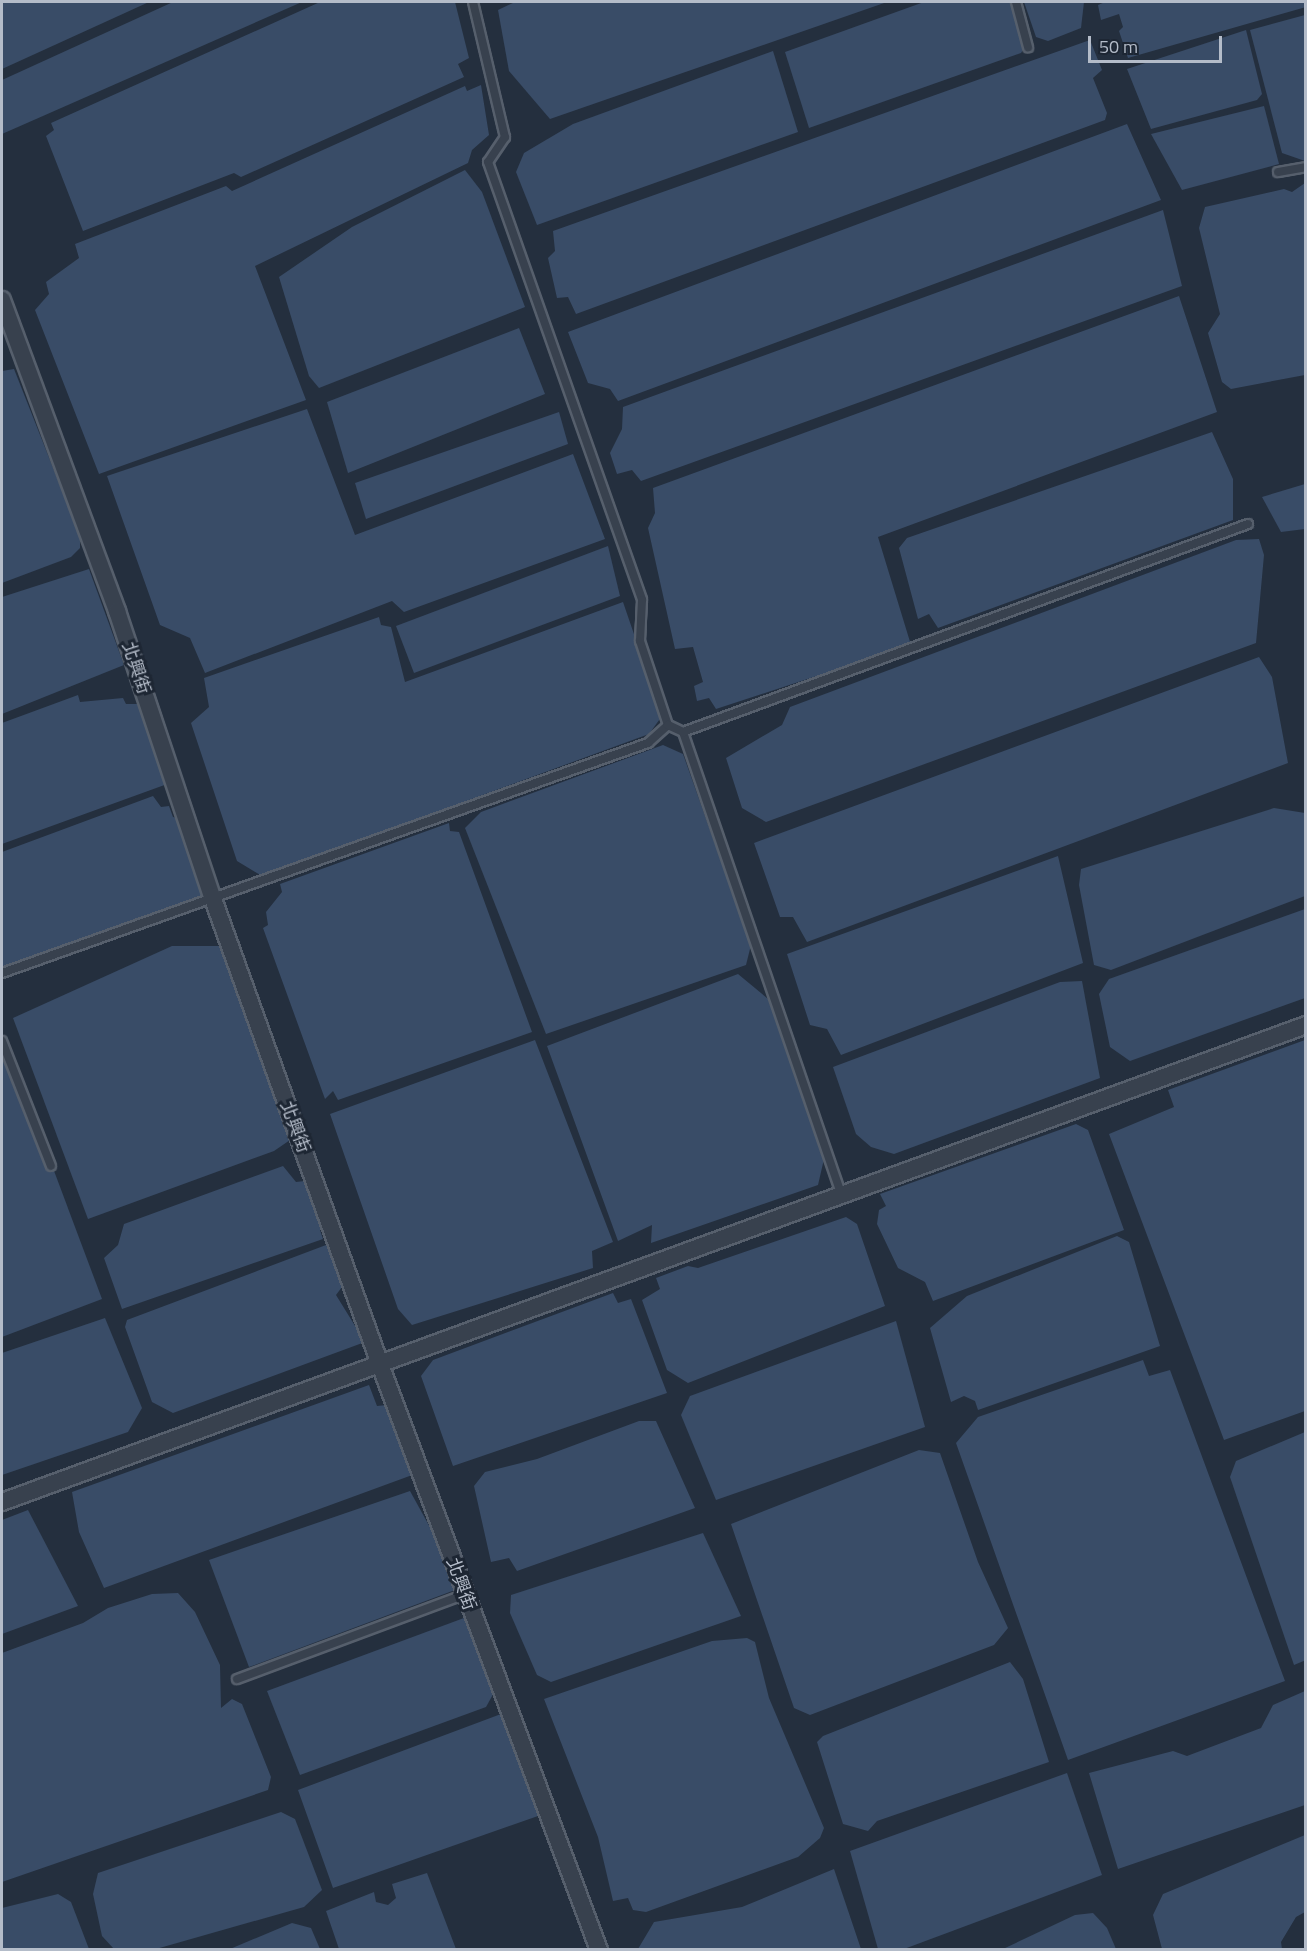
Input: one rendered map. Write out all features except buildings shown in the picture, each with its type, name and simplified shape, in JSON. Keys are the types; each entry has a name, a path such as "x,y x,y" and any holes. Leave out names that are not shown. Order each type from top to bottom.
{"street":[{"name":"北興街","path":"2,300 117,611 212,896 381,1367 599,1950"},
{"path":"2,1502 381,1367 1305,1025"}],"lane":[{"path":"473,2 505,137 488,162 642,600 640,641 668,725 683,732 1248,524"},
{"path":"1016,2 1028,47"},
{"path":"1278,172 1305,167"},
{"path":"2,973 648,742 668,725"},
{"path":"683,732 842,1197"},
{"path":"2,1041 51,1166"},
{"path":"237,1679 465,1594"}],"water":[{"path":"2,2 149,2 2,69"},
{"path":"173,2 302,2 2,134 2,80"},
{"path":"320,2 455,2 469,58 458,64 464,77 241,177 234,173 83,231 46,136 54,130 51,123"},
{"path":"515,2 887,2 550,119 509,71 498,10"},
{"path":"924,2 1011,2 1027,43 1021,53 809,128 785,52"},
{"path":"1024,2 1084,2 1081,28 1048,41 1036,37"},
{"path":"1105,2 1305,2 1306,7 1128,58 1119,31 1123,27 1119,14 1101,20 1098,5"},
{"path":"1306,15 1305,161 1282,153 1250,30"},
{"path":"1246,30 1262,94 1257,100 1151,129 1127,69"},
{"path":"1090,40 1102,70 1093,78 1107,113 1105,120 576,314 568,297 557,298 548,258 555,251 553,231"},
{"path":"773,51 798,132 537,225 516,172 524,153 573,124"},
{"path":"481,85 489,135 472,150 468,163 255,266 306,400 99,474 35,310 49,294 46,282 79,258 75,244 226,186 232,191 465,86 467,91"},
{"path":"1264,106 1279,164 1182,190 1151,134"},
{"path":"1127,124 1161,200 618,401 610,389 588,383 568,332"},
{"path":"465,170 482,192 525,307 319,388 309,376 279,277 352,227"},
{"path":"1305,183 1305,375 1231,389 1222,382 1208,333 1220,314 1199,228 1205,207 1284,189 1292,192"},
{"path":"1163,210 1182,286 641,481 632,470 617,474 610,453 622,429 623,407"},
{"path":"1179,296 1217,412 878,537 911,645 716,709 709,698 697,701 694,686 703,682 693,647 675,649 648,528 655,513 653,488"},
{"path":"519,328 545,394 348,473 327,402"},
{"path":"14,369 80,536 80,548 71,557 2,583 2,371"},
{"path":"307,409 355,535 573,454 605,539 404,612 392,601 205,673 190,638 160,625 107,476"},
{"path":"559,412 568,444 366,519 355,483"},
{"path":"1212,432 1233,479 1233,520 938,628 929,614 918,619 899,548 907,538"},
{"path":"1305,484 1305,529 1281,532 1262,497"},
{"path":"1259,539 1264,555 1256,643 766,822 742,808 726,758 782,725 790,707 1236,540"},
{"path":"608,546 620,596 414,673 396,626"},
{"path":"89,569 124,665 2,714 2,597"},
{"path":"623,602 662,716 649,734 262,876 237,861 191,723 209,707 204,678 379,617 381,625 391,627 405,682"},
{"path":"1259,657 1272,677 1288,763 807,942 793,917 780,917 754,843"},
{"path":"78,695 80,702 123,698 126,704 141,704 170,783 2,844 2,723"},
{"path":"663,745 683,754 751,945 746,965 546,1034 465,828 481,812"},
{"path":"153,796 161,807 169,806 173,817 182,819 206,896 2,971 2,852"},
{"path":"1274,808 1305,813 1305,896 1111,970 1094,965 1079,885 1081,869"},
{"path":"449,823 450,831 459,832 532,1032 338,1100 333,1091 325,1099 263,928 268,925 266,912 282,892 280,884"},
{"path":"1058,856 1083,963 841,1055 827,1029 810,1025 787,954"},
{"path":"1305,909 1305,998 1130,1061 1110,1047 1099,994 1109,979"},
{"path":"172,946 226,946 293,1138 274,1151 88,1219 13,1018"},
{"path":"738,974 773,1003 824,1159 818,1185 651,1243 652,1225 618,1241 547,1046"},
{"path":"1082,981 1100,1078 894,1154 871,1147 856,1134 833,1067 1060,982"},
{"path":"2,1032 102,1299 2,1337"},
{"path":"535,1040 613,1242 592,1251 593,1268 412,1325 398,1309 330,1114"},
{"path":"1305,1040 1305,1411 1224,1440 1109,1134 1174,1107 1168,1090"},
{"path":"1076,1124 1088,1130 1124,1230 933,1301 925,1282 898,1268 877,1224 879,1210 886,1206 880,1194"},
{"path":"283,1166 296,1182 313,1180 328,1228 320,1230 323,1239 122,1309 104,1258 118,1245 124,1224"},
{"path":"846,1217 857,1224 885,1306 688,1383 667,1370 642,1300 660,1289 656,1278 688,1266 698,1268"},
{"path":"1117,1236 1129,1242 1160,1346 978,1410 975,1401 964,1396 951,1402 930,1328 967,1296"},
{"path":"334,1242 348,1279 336,1295 365,1342 173,1413 152,1402 125,1327 127,1320"},
{"path":"613,1293 618,1303 631,1299 667,1393 453,1466 421,1376 433,1360"},
{"path":"105,1318 142,1408 128,1432 2,1475 2,1353"},
{"path":"896,1321 925,1427 716,1500 681,1415 690,1396"},
{"path":"1143,1360 1149,1376 1170,1370 1285,1681 1068,1760 956,1443 978,1417"},
{"path":"369,1385 377,1406 387,1405 415,1474 104,1588 79,1532 72,1492"},
{"path":"639,1421 656,1421 695,1508 517,1571 509,1558 491,1562 474,1486 485,1472 537,1459"},
{"path":"1305,1432 1306,1660 1294,1665 1230,1477 1236,1461"},
{"path":"919,1450 940,1453 978,1562 1008,1628 994,1645 810,1715 794,1708 731,1524"},
{"path":"410,1491 463,1587 249,1667 209,1560"},
{"path":"28,1510 78,1606 2,1634 2,1520"},
{"path":"703,1533 741,1616 551,1682 537,1675 510,1613 511,1595"},
{"path":"178,1593 195,1612 220,1665 221,1708 232,1699 242,1704 271,1777 268,1790 2,1882 2,1653 83,1623 108,1608 152,1594"},
{"path":"472,1615 496,1689 486,1707 300,1775 267,1691"},
{"path":"747,1638 755,1642 769,1698 824,1828 820,1838 798,1857 646,1912 633,1910 628,1898 613,1901 598,1837 544,1699 712,1641"},
{"path":"1010,1662 1023,1679 1049,1762 877,1821 868,1831 843,1824 817,1742 823,1736"},
{"path":"1305,1691 1305,1805 1118,1869 1089,1773 1173,1751 1187,1756 1261,1728 1273,1705"},
{"path":"501,1714 505,1727 512,1726 538,1816 333,1888 298,1790"},
{"path":"1067,1773 1102,1875 904,1949 878,1949 850,1851"},
{"path":"281,1812 295,1819 322,1890 304,1907 156,1949 114,1949 102,1936 93,1894 98,1873"},
{"path":"1305,1835 1305,1912 1296,1917 1281,1942 1282,1949 1162,1949 1153,1915 1163,1894"},
{"path":"834,1869 861,1949 638,1949 654,1922 742,1907"},
{"path":"427,1873 456,1949 339,1949 326,1911 374,1892 376,1902 388,1905 396,1898 392,1884"},
{"path":"58,1894 71,1902 89,1949 2,1949 2,1908"},
{"path":"1093,1913 1107,1928 1116,1949 1003,1949 1075,1915"},
{"path":"292,1923 311,1928 320,1949 230,1949"}]}
